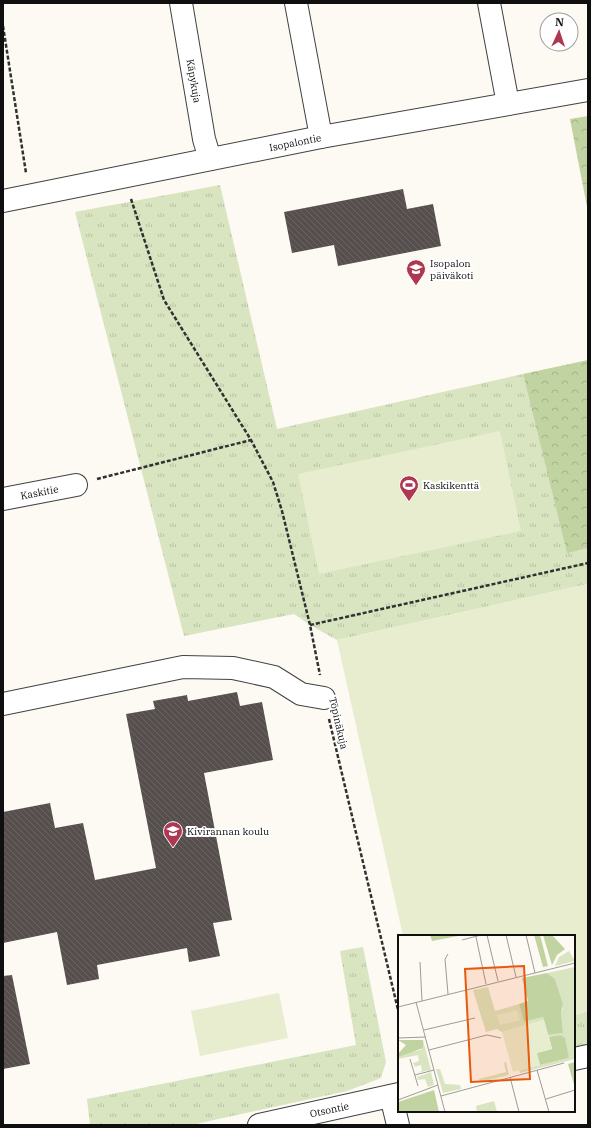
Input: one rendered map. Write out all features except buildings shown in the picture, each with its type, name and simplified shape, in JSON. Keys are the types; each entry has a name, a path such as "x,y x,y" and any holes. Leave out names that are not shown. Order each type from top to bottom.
{"street":[{"name":"Käpykuja","path":"181,3 204,139 210,159"},
{"path":"296,3 321,137"},
{"path":"489,3 508,104"},
{"name":"Isopalontie","path":"3,201 321,137 588,90"},
{"name":"Kaskitie","path":"3,499 76,485"},
{"path":"3,704 183,667 233,668 274,677 301,694 324,698"},
{"path":"575,1058 588,1056"},
{"path":"395,1095 398,1125"},
{"name":"Otsontie","path":"259,1125 395,1095"}],"path":[{"path":"3,26 30,196"},
{"name":"Töpinäkuja","path":"126,177 130,196 164,300 252,440 273,482 282,511 310,625 324,698 398,1010"},
{"path":"76,485 252,440"},
{"path":"310,625 588,563"}],"green space":[{"path":"588,116 588,212 570,119"},
{"path":"220,185 277,429 523,374 567,552 588,548 588,584 337,640 294,614 184,636 75,212"},
{"path":"588,360 588,548 567,553 523,374"},
{"name":"Kaskikenttä","path":"500,431 521,531 319,574 298,474"},
{"path":"588,584 588,1011 575,1015 575,935 403,935 337,640"},
{"path":"363,947 386,1062 381,1078 347,1091 191,1125 90,1125 87,1099 356,1045 340,951"},
{"path":"279,993 288,1038 200,1056 191,1011"},
{"path":"588,1011 588,1044 575,1047 575,1015"}],"place":[{"name":"Isopalon päiväkoti","path":"416,286"},
{"name":"Kaskikenttä","path":"409,502"},
{"name":"Kivirannan koulu","path":"173,848"}]}
